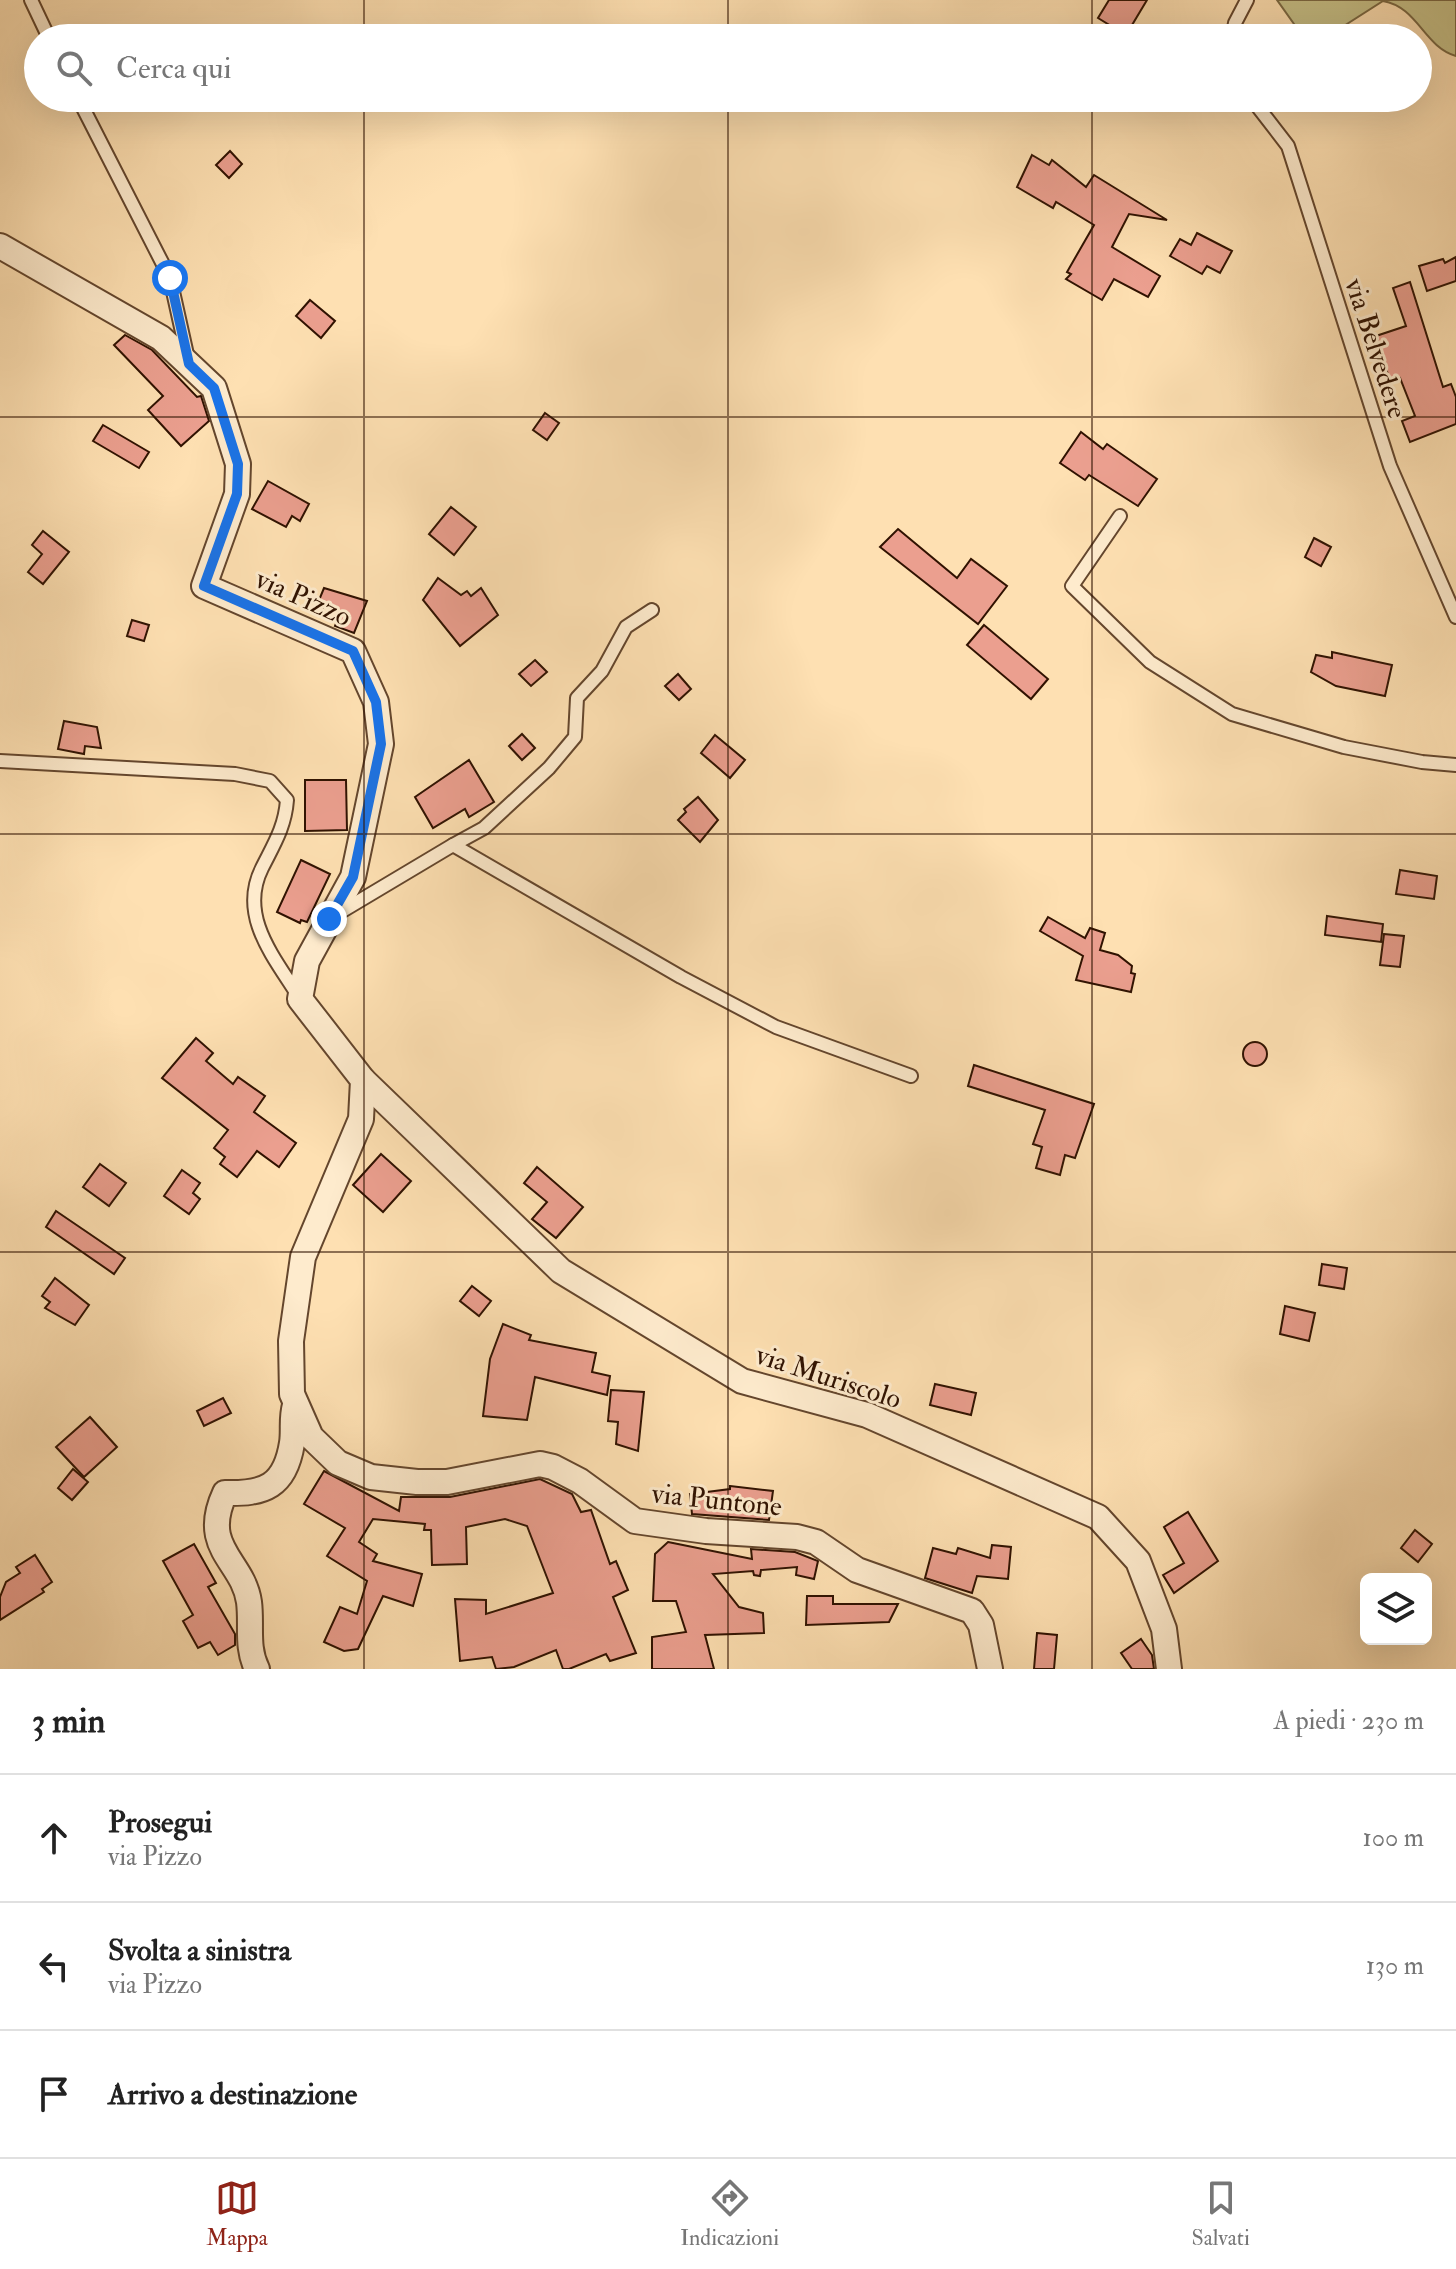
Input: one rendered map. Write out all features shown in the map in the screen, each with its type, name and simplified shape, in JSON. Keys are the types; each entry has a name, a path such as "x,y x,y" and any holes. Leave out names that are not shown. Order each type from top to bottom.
{"street":[{"name":"via Pizzo","path":"0,246 161,338 214,388 238,464 237,494 204,586 353,651 376,702 381,744 353,877 307,961 300,999"},
{"path":"300,999 363,1080"},
{"name":"via Puntone","path":"363,1080 361,1119 303,1257 291,1341 292,1394 311,1437 329,1455 338,1463 371,1477 447,1482 540,1464 580,1481 635,1521 693,1530 797,1537 816,1542 857,1570 972,1611 981,1625 990,1669"},
{"name":"via Muriscolo","path":"363,1080 561,1271 742,1381 867,1415 1098,1517 1138,1561 1164,1629 1169,1669"},
{"path":"257,1669 251,1657 249,1600 228,1561 218,1533 216,1512 225,1493 260,1493 274,1483 288,1459 296,1403"}],"lane":[{"path":"31,0 42,24"},
{"path":"1235,24 1247,0"},
{"name":"via Pizzo","path":"85,112 170,278 189,364"},
{"name":"via Belvedere","path":"1262,112 1288,146 1390,466 1456,617"},
{"path":"1120,516 1072,586 1150,662 1232,714 1344,747 1422,762 1456,765"},
{"path":"329,919 484,828 549,768 575,737 577,698 602,671 626,627 652,610"},
{"path":"0,761 235,774 270,781 287,800 285,825 260,873 252,913 262,937 300,999"},
{"path":"453,845 681,977 776,1027 911,1076"}],"shaded area":[{"path":"1277,0 1456,0 1456,56 1432,40 1432,24 1418,24 1405,11 1383,1 1347,24 1294,24"}],"building":[{"path":"1109,0 1147,0 1133,24 1108,24 1098,18"},
{"path":"230,151 242,164 229,178 216,165"},
{"path":"1032,155 1049,165 1052,160 1086,187 1094,175 1167,220 1129,214 1112,247 1160,276 1148,297 1114,279 1102,300 1066,279 1094,225 1056,202 1053,208 1017,187"},
{"path":"1197,233 1232,251 1220,273 1207,266 1202,274 1170,256 1180,239 1191,245"},
{"path":"1456,257 1456,281 1427,291 1419,266 1443,259 1445,263"},
{"path":"1410,282 1443,387 1451,384 1456,397 1456,424 1410,442 1402,421 1415,416 1400,378 1390,381 1376,336 1406,326 1393,288"},
{"path":"310,300 335,321 321,338 296,316"},
{"path":"125,335 152,350 197,397 201,396 209,421 181,446 148,410 163,396 114,345"},
{"path":"545,413 559,423 547,440 533,430"},
{"path":"103,425 149,452 139,468 93,441"},
{"path":"1081,432 1103,449 1107,444 1157,479 1138,506 1089,475 1085,480 1060,463"},
{"path":"268,481 309,504 300,521 292,516 286,527 252,509"},
{"path":"451,507 476,527 454,555 429,534"},
{"path":"898,529 957,578 971,559 1007,586 978,624 880,547"},
{"path":"43,531 69,552 43,584 28,572 42,554 32,545"},
{"path":"1314,538 1331,547 1321,566 1305,557"},
{"path":"438,578 461,595 467,591 471,596 481,588 498,615 460,646 423,600"},
{"path":"324,588 367,601 354,633 335,626 340,614 317,605"},
{"path":"132,620 149,625 144,641 127,636"},
{"path":"984,625 1048,679 1031,699 967,645"},
{"path":"1332,652 1392,665 1385,696 1336,686 1311,672 1316,655 1332,658"},
{"path":"535,660 547,672 531,686 519,674"},
{"path":"678,674 691,689 679,700 665,686"},
{"path":"64,721 97,727 101,748 85,746 84,754 58,749"},
{"path":"522,734 535,748 522,760 509,746"},
{"path":"715,735 745,760 730,778 701,753"},
{"path":"469,760 494,802 469,817 465,809 433,828 415,797"},
{"path":"305,780 346,780 347,830 305,831"},
{"path":"698,797 718,820 700,842 678,820 686,812 684,809"},
{"path":"301,860 330,874 307,922 301,920 300,923 277,912"},
{"path":"1400,870 1437,876 1434,899 1396,894"},
{"path":"1327,916 1383,924 1381,942 1325,935"},
{"path":"1048,917 1085,938 1090,928 1105,933 1100,950 1118,955 1132,966 1131,973 1135,974 1131,992 1076,980 1083,956 1040,931"},
{"path":"1384,934 1404,936 1400,967 1380,965"},
{"path":"196,1038 213,1053 206,1061 233,1084 238,1077 265,1096 254,1112 296,1143 279,1167 257,1151 237,1177 220,1164 225,1157 214,1148 228,1130 162,1078"},
{"path":"1255,1042 1264,1045 1267,1054 1264,1063 1255,1066 1246,1063 1243,1054 1246,1045"},
{"path":"974,1065 1094,1104 1075,1158 1065,1155 1060,1175 1036,1168 1042,1147 1033,1144 1045,1110 968,1086"},
{"path":"381,1154 411,1181 383,1212 353,1185"},
{"path":"100,1164 126,1183 109,1206 83,1187"},
{"path":"537,1167 583,1207 556,1238 532,1219 547,1202 524,1183"},
{"path":"182,1170 200,1183 193,1193 200,1199 189,1214 164,1196"},
{"path":"56,1211 125,1258 114,1274 46,1227"},
{"path":"1322,1264 1347,1268 1344,1289 1319,1285"},
{"path":"55,1278 89,1305 75,1325 45,1308 50,1302 42,1296"},
{"path":"472,1286 491,1301 479,1316 460,1301"},
{"path":"1285,1306 1315,1313 1309,1341 1280,1334"},
{"path":"503,1324 531,1335 529,1340 596,1353 592,1372 610,1376 607,1395 535,1377 527,1420 483,1416 490,1359"},
{"path":"935,1384 976,1393 971,1415 930,1405"},
{"path":"611,1390 644,1392 638,1451 616,1444 618,1422 608,1421"},
{"path":"223,1398 231,1413 204,1426 197,1411"},
{"path":"90,1417 117,1447 84,1477 56,1447"},
{"path":"73,1469 88,1482 72,1500 58,1488"},
{"path":"324,1471 399,1511 401,1497 450,1497 540,1479 572,1494 581,1512 591,1510 610,1564 616,1561 628,1590 613,1597 636,1653 610,1661 606,1654 569,1669 563,1669 556,1650 514,1667 496,1669 492,1657 460,1661 455,1599 486,1600 486,1614 553,1593 527,1526 505,1519 466,1527 467,1564 432,1565 431,1530 424,1530 425,1524 373,1519 359,1542 377,1554 373,1561 422,1574 413,1606 383,1596 358,1649 344,1651 324,1642 340,1607 357,1614 367,1581 327,1556 345,1528 304,1504"},
{"path":"730,1486 773,1491 769,1520 692,1514 690,1494 730,1489"},
{"path":"1188,1512 1218,1561 1174,1593 1163,1575 1184,1563 1164,1527"},
{"path":"1415,1530 1432,1544 1418,1562 1401,1548"},
{"path":"668,1542 752,1559 751,1549 795,1552 818,1561 814,1579 796,1575 797,1567 761,1570 760,1576 754,1575 753,1571 713,1574 739,1607 763,1613 764,1633 705,1635 714,1669 652,1669 652,1637 686,1632 676,1601 653,1601 655,1554"},
{"path":"194,1544 216,1583 208,1587 235,1634 235,1645 218,1655 210,1642 198,1648 183,1621 193,1615 163,1561"},
{"path":"992,1545 1011,1547 1008,1579 977,1576 972,1593 925,1578 933,1548 956,1554 958,1548 990,1558"},
{"path":"35,1555 52,1582 42,1589 44,1592 0,1620 0,1597 6,1582 20,1573 16,1567"},
{"path":"807,1596 833,1596 833,1604 898,1604 889,1622 806,1625"},
{"path":"1037,1633 1057,1635 1054,1669 1034,1669"},
{"path":"1141,1639 1152,1655 1154,1669 1132,1669 1121,1653"}],"route":[{"path":"170,278 189,364 214,388 238,464 237,494 204,586 353,651 376,702 381,744 372,793 353,877 329,919"}]}
